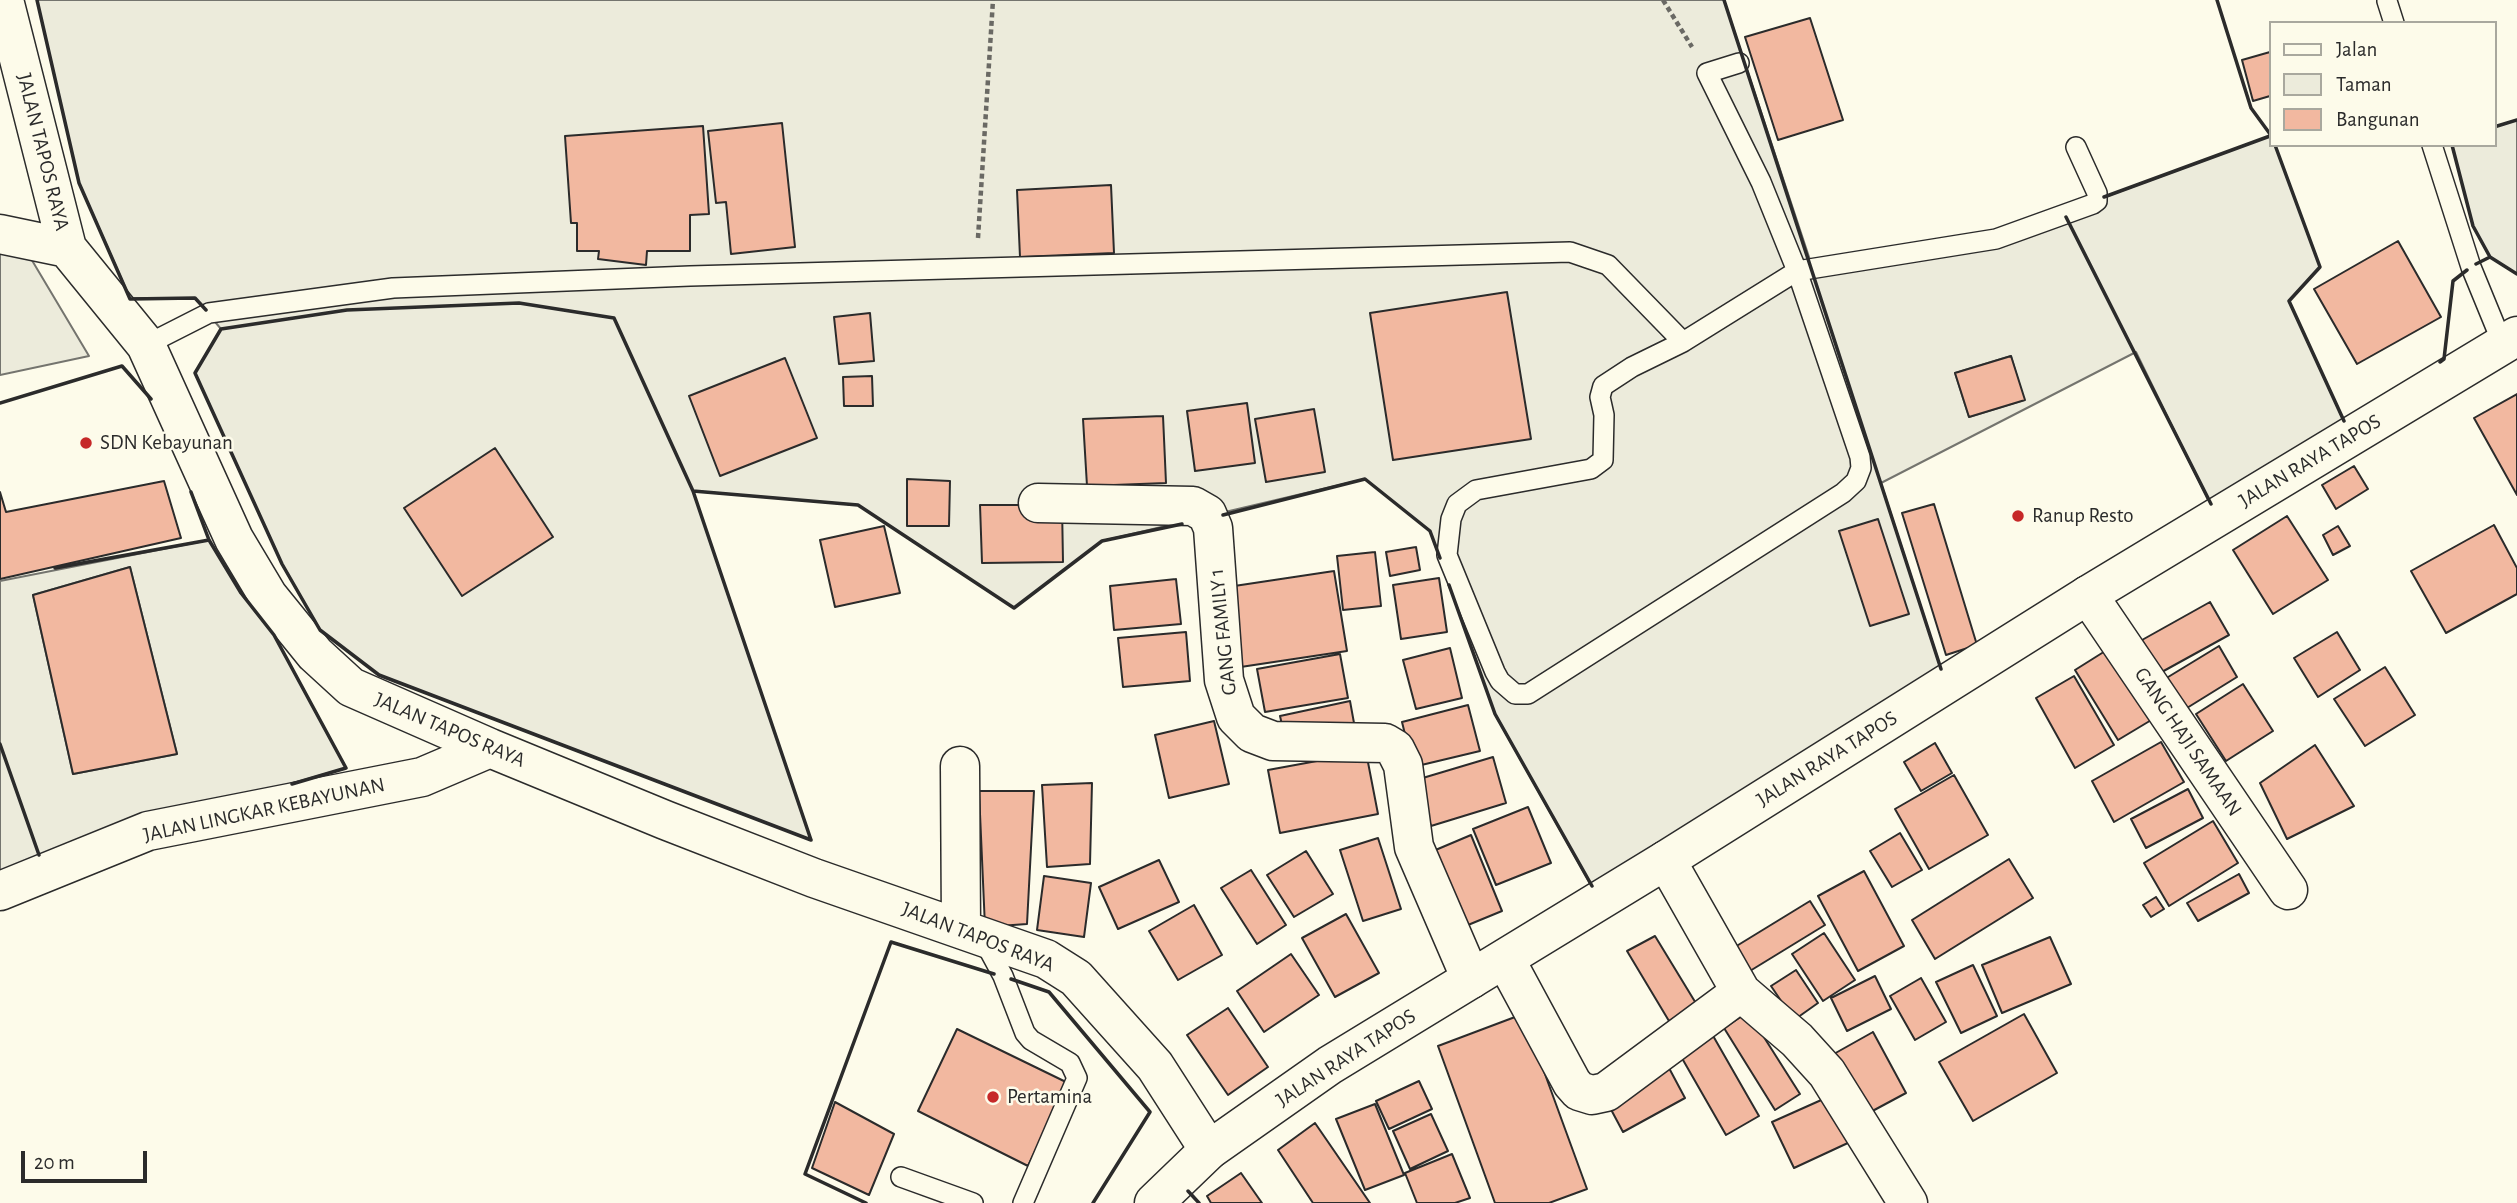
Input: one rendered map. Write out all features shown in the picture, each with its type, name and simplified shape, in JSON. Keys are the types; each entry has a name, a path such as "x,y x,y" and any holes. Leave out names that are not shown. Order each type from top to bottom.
{"street":[{"name":"JALAN TAPOS RAYA","path":"4,0 67,248 156,340 234,539 268,596 314,654 351,687 490,748 789,868 1046,959 1076,978 1155,1066 1209,1150"},
{"path":"0,234 67,248"},
{"name":"JALAN RAYA TAPOS","path":"1154,1203 1209,1150 1330,1065 1666,860 2088,595 2510,341"},
{"name":"GANG FAMILY 1","path":"1038,503 1193,506 1207,514 1213,528 1224,680 1236,717 1252,733 1273,741 1385,743 1395,749 1403,765 1414,847 1471,979"},
{"name":"GANG HAJI SAMAAN","path":"2088,595 2288,890"},
{"name":"JALAN LINGKAR KEBAYUNAN","path":"0,891 148,831 422,777 490,748"},
{"path":"960,766 972,933"},
{"path":"1666,860 1741,992 1797,1040 1827,1073 1896,1199"},
{"path":"1505,958 1572,1083 1579,1091 1592,1095 1606,1092 1741,992"}],"lane":[{"path":"2386,1 2392,21"},
{"path":"1739,62 1707,73 1761,182 1797,271 1860,457 1861,468 1856,481 1843,493 1528,694 1515,694 1500,681 1495,671 1447,555 1451,519 1457,504 1476,490 1591,469 1603,460 1604,415 1600,397 1603,386 1683,342 1797,271 1996,239 2093,204 2097,201 2097,193 2076,147"},
{"path":"2433,147 2471,267 2510,341"},
{"path":"156,340 204,316 393,288 690,276 1570,252 1608,265 1683,342"},
{"path":"972,933 1003,976 1025,1033 1031,1040 1070,1063 1077,1078 1023,1203"},
{"path":"901,1177 973,1203"}],"path":[{"path":"975,270 993,0"},
{"path":"1663,0 1707,73"}],"green space":[{"path":"37,0 1724,0 1811,263 1957,241 2064,212 2268,137 2268,147 2276,147 2320,267 2289,301 2344,421 2212,508 2136,352 1881,483 1942,672 1592,887 1495,714 1430,531 1365,479 1102,541 1014,608 858,505 693,491 811,840 379,675 320,630 282,564 195,373 221,329 195,298 130,298 79,183","holes":["2011,356 2024,400 1969,417 1955,373"]},
{"path":"2517,120 2517,274 2490,257 2473,226 2453,147 2496,147 2496,126"},
{"path":"0,253 30,257 89,356 0,375"},
{"path":"209,540 241,593 274,635 346,768 39,855 0,873 0,581","holes":["130,567 177,754 73,774 33,595"]}],"building":[{"path":"1810,18 1843,120 1778,140 1745,37"},
{"path":"2268,53 2268,97 2253,101 2242,60"},
{"path":"782,123 795,247 731,254 726,202 716,203 708,131"},
{"path":"703,126 709,214 690,215 690,251 647,251 646,265 598,259 599,251 577,251 577,223 571,223 565,136"},
{"path":"1111,185 1114,253 1020,257 1017,190"},
{"path":"2398,241 2441,317 2357,364 2314,289"},
{"path":"1507,292 1531,439 1393,460 1370,313"},
{"path":"870,313 874,361 839,364 834,317"},
{"path":"2011,356 2025,400 1969,417 1955,373"},
{"path":"785,358 817,438 720,476 689,396"},
{"path":"872,376 873,406 844,406 843,377"},
{"path":"2517,394 2517,495 2474,418"},
{"path":"1247,403 1255,463 1195,471 1187,411"},
{"path":"1314,409 1325,472 1266,482 1255,419"},
{"path":"1163,416 1166,483 1087,486 1083,419"},
{"path":"495,448 553,537 462,596 404,508"},
{"path":"2354,466 2368,489 2336,509 2322,485"},
{"path":"907,479 950,481 949,526 907,526"},
{"path":"164,481 181,538 0,579 0,492 6,512"},
{"path":"1934,504 1977,645 1946,655 1902,513"},
{"path":"980,505 1062,505 1063,562 982,563"},
{"path":"2287,516 2328,580 2273,614 2233,550"},
{"path":"1878,519 1909,614 1870,626 1839,531"},
{"path":"2494,525 2517,568 2517,594 2446,633 2411,571"},
{"path":"884,526 900,593 835,607 820,540"},
{"path":"2338,526 2350,546 2333,555 2323,535"},
{"path":"1416,547 1420,570 1390,576 1386,552"},
{"path":"1375,552 1381,606 1343,610 1337,556"},
{"path":"130,567 177,754 73,774 33,595"},
{"path":"1334,571 1347,651 1234,668 1221,588"},
{"path":"1439,578 1447,632 1401,639 1393,585"},
{"path":"1176,579 1181,624 1114,630 1110,586"},
{"path":"2210,602 2229,635 2160,673 2142,640"},
{"path":"1186,632 1190,681 1123,687 1118,638"},
{"path":"2337,632 2360,670 2318,697 2294,658"},
{"path":"2219,646 2237,677 2174,716 2155,685"},
{"path":"1450,648 1462,698 1416,709 1403,660"},
{"path":"2110,648 2153,719 2118,740 2075,670"},
{"path":"1340,654 1348,698 1265,712 1257,669"},
{"path":"2385,667 2415,715 2365,746 2334,699"},
{"path":"2074,676 2114,745 2075,768 2036,698"},
{"path":"2243,684 2273,731 2226,761 2196,714"},
{"path":"1350,701 1354,723 1285,738 1280,716"},
{"path":"1468,705 1480,751 1413,767 1402,722"},
{"path":"1214,721 1229,784 1169,798 1155,735"},
{"path":"2161,742 2184,782 2114,822 2092,781"},
{"path":"1935,743 1952,773 1921,791 1904,762"},
{"path":"2315,745 2354,806 2287,839 2260,783"},
{"path":"1366,752 1378,814 1280,833 1268,770"},
{"path":"1493,757 1506,803 1431,826 1416,780"},
{"path":"1954,775 1988,835 1929,869 1895,809"},
{"path":"1092,783 1090,864 1047,867 1042,785"},
{"path":"2188,789 2203,818 2146,848 2131,819"},
{"path":"979,791 1034,791 1027,924 985,927"},
{"path":"1528,807 1551,863 1496,885 1473,829"},
{"path":"2213,821 2238,863 2169,906 2144,863"},
{"path":"1900,833 1922,870 1892,887 1870,851"},
{"path":"1471,835 1502,911 1451,932 1419,857"},
{"path":"1378,838 1401,909 1363,921 1340,850"},
{"path":"1306,851 1333,894 1294,917 1267,875"},
{"path":"2009,859 2033,898 1935,959 1912,920"},
{"path":"1159,860 1179,902 1118,929 1099,887"},
{"path":"1251,870 1286,925 1257,944 1221,888"},
{"path":"1864,871 1904,946 1858,971 1818,896"},
{"path":"2239,874 2249,893 2198,921 2187,903"},
{"path":"1044,876 1091,883 1084,937 1037,930"},
{"path":"2156,897 2164,909 2151,917 2143,905"},
{"path":"1810,901 1825,925 1745,974 1730,950"},
{"path":"1194,905 1222,955 1178,980 1149,931"},
{"path":"1346,914 1379,973 1335,997 1302,938"},
{"path":"1824,933 1855,980 1823,1001 1792,954"},
{"path":"1655,936 1697,1005 1669,1021 1627,951"},
{"path":"2050,937 2071,984 2002,1013 1982,965"},
{"path":"1291,954 1319,995 1264,1032 1237,991"},
{"path":"1973,965 1997,1016 1961,1033 1936,982"},
{"path":"1796,970 1818,1003 1794,1020 1771,986"},
{"path":"1875,976 1891,1009 1847,1031 1831,998"},
{"path":"1921,978 1946,1022 1915,1040 1890,996"},
{"path":"1228,1008 1268,1067 1228,1095 1187,1035"},
{"path":"1748,1012 1800,1094 1775,1110 1724,1028"},
{"path":"1523,1014 1587,1189 1549,1203 1495,1203 1438,1046"},
{"path":"2024,1014 2057,1073 1973,1121 1939,1062"},
{"name":"Pertamina","path":"957,1029 1068,1083 1028,1166 918,1111"},
{"path":"1873,1032 1906,1093 1865,1115 1832,1055"},
{"path":"1712,1034 1759,1116 1726,1135 1679,1053"},
{"path":"1669,1068 1685,1098 1623,1132 1607,1102"},
{"path":"1419,1081 1432,1109 1389,1129 1376,1101"},
{"path":"1828,1097 1850,1142 1794,1168 1772,1122"},
{"path":"835,1102 894,1134 869,1195 812,1168"},
{"path":"1375,1104 1404,1175 1365,1190 1336,1119"},
{"path":"1431,1114 1448,1151 1410,1169 1393,1131"},
{"path":"1315,1123 1370,1203 1313,1203 1278,1150"},
{"path":"1452,1154 1470,1198 1455,1203 1417,1203 1405,1173"},
{"path":"1241,1173 1262,1203 1211,1203 1207,1196"}],"wall":[{"path":"37,0 79,183 130,299 195,298 206,310"},
{"path":"1724,0 1941,669"},
{"path":"2217,0 2251,108 2268,131"},
{"path":"2496,126 2517,120"},
{"path":"2104,197 2268,137"},
{"path":"2276,147 2320,267 2289,301 2344,421"},
{"path":"2453,147 2473,226 2490,257 2517,274"},
{"path":"2066,217 2211,504"},
{"path":"2476,264 2490,257"},
{"path":"2440,362 2444,359 2453,281 2467,270"},
{"path":"221,329 347,310 519,303 614,318 693,491 811,840"},
{"path":"221,329 195,373 282,564 320,630 379,675 811,840"},
{"path":"0,403 122,366 151,399"},
{"path":"1223,515 1365,479 1430,531 1440,558"},
{"path":"693,491 858,505 1014,608 1102,541 1182,524"},
{"path":"191,492 209,540 241,593 274,635 346,768 292,784"},
{"path":"55,568 209,540"},
{"path":"1449,585 1495,714 1592,886"},
{"path":"0,744 39,855"},
{"path":"866,1203 805,1174 891,942 994,974"},
{"path":"1011,979 1049,992 1150,1112 1093,1203"},
{"path":"1188,1191 1199,1203"}],"place":[{"name":"SDN Kebayunan","path":"86,443"},
{"name":"Ranup Resto","path":"2018,516"},
{"name":"Pertamina","path":"993,1097"}]}
